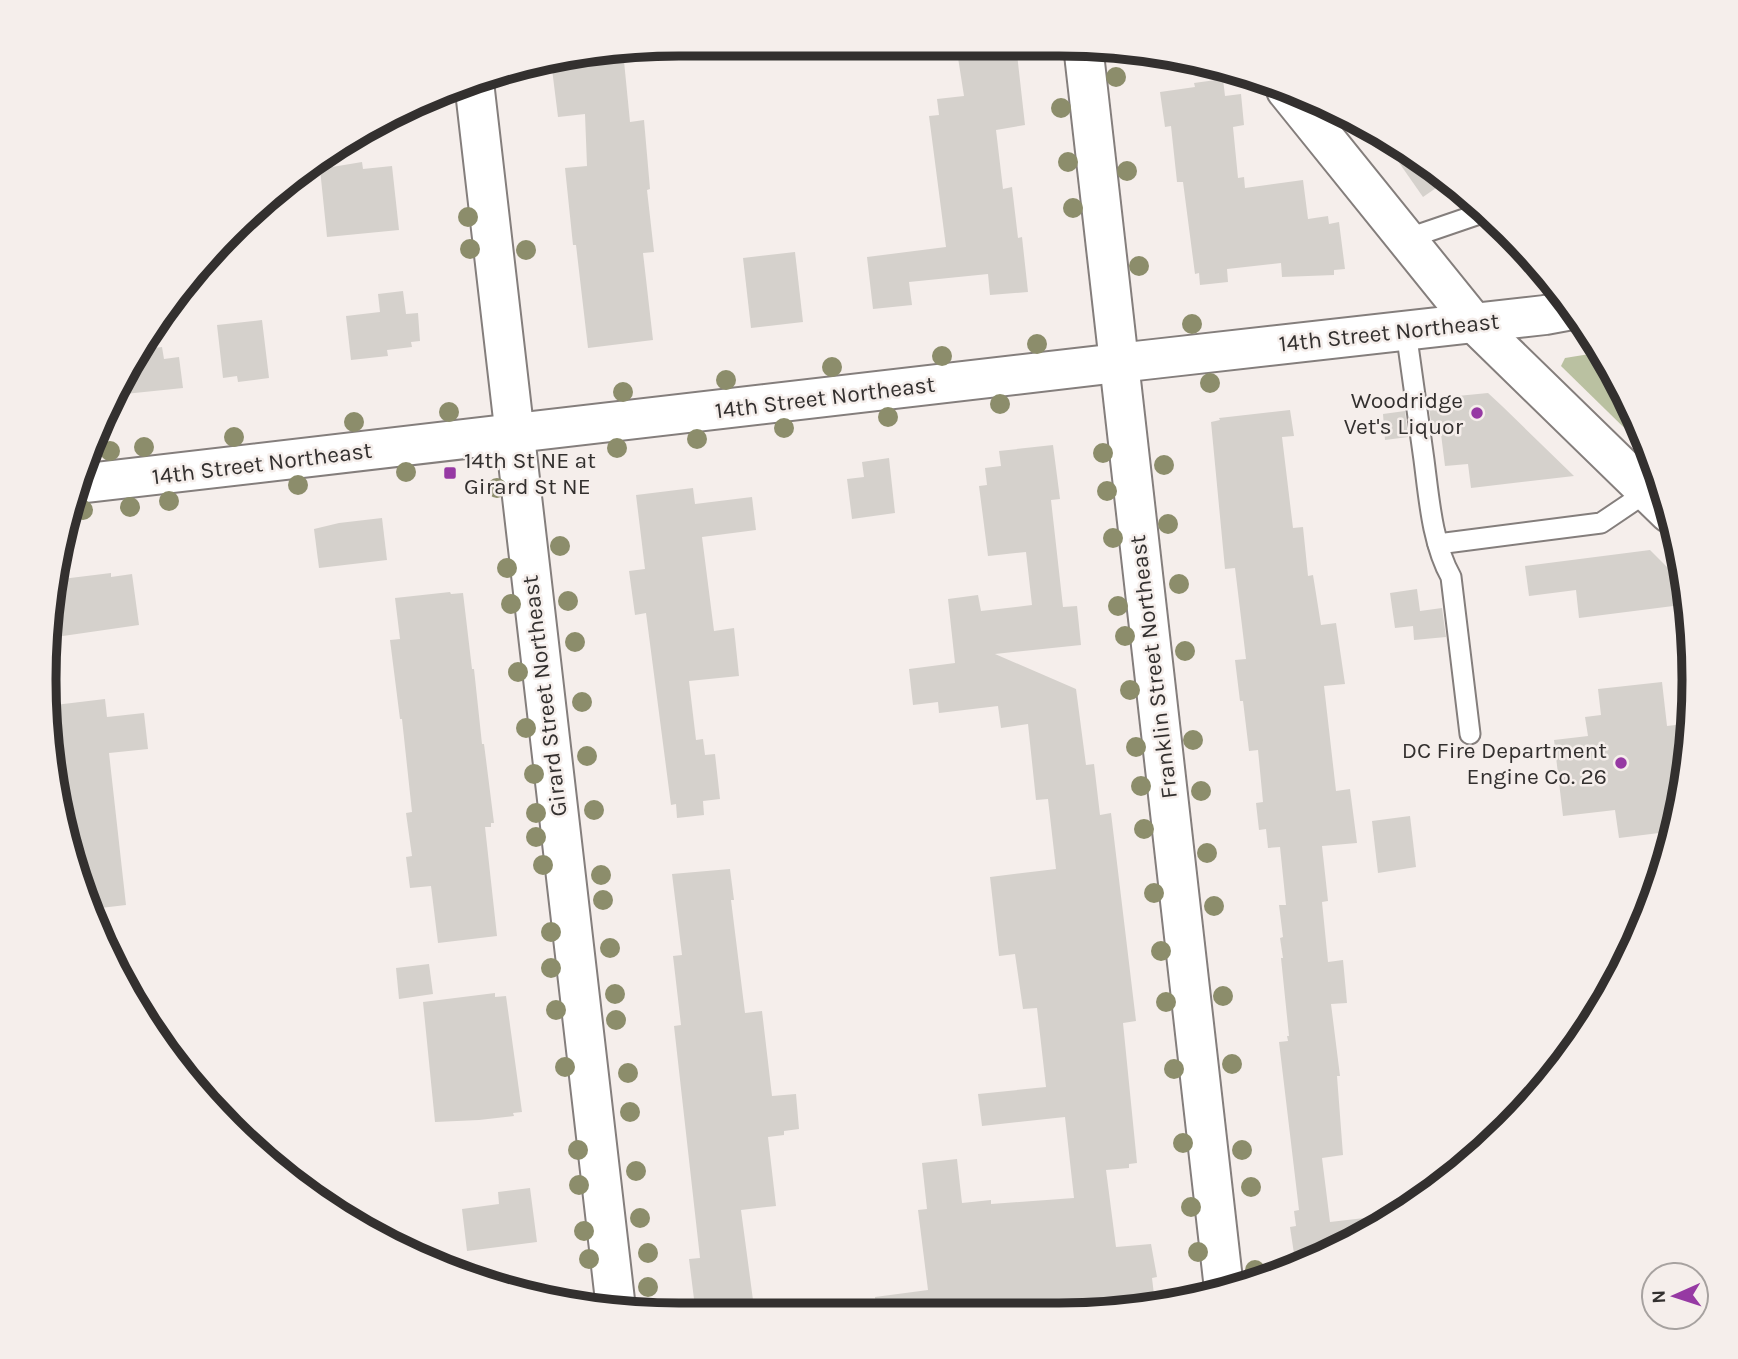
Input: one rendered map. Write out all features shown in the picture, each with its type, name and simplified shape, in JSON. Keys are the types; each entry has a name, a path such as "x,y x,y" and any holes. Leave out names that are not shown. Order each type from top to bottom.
{"street":[{"name":"Franklin Street Northeast","path":"1084,57 1223,1281"},
{"name":"Girard Street Northeast","path":"475,90 615,1300"},
{"path":"1296,103 1474,323 1655,499"},
{"name":"14th Street Northeast","path":"88,483 1562,312"}],"lane":[{"path":"1406,239 1475,216"},
{"path":"1406,331 1429,496 1438,544 1451,577 1470,734"},
{"path":"1438,544 1601,523 1656,503"}],"green space":[{"path":"1590,354 1633,436 1561,366 1565,358"}],"building":[{"path":"958,56 1017,56 1025,125 996,130 1003,189 1012,187 1018,238 1022,237 1028,292 990,295 988,274 909,282 912,305 873,309 867,257 946,247 929,116 939,115 937,99 964,96"},
{"path":"624,61 630,122 644,120 650,189 647,190 654,252 643,253 653,340 588,348 565,168 587,166 585,114 558,117 552,69"},
{"path":"1223,79 1225,96 1241,94 1244,125 1233,127 1238,178 1244,177 1245,188 1303,180 1308,219 1328,216 1329,224 1339,222 1345,269 1334,270 1334,275 1282,277 1281,263 1227,269 1228,282 1200,285 1199,273 1195,274 1183,182 1177,182 1171,126 1165,127 1160,92 1195,87 1194,83"},
{"path":"1393,154 1439,186 1423,197"},
{"path":"362,162 363,169 392,166 399,230 327,237 320,170"},
{"path":"795,252 803,322 751,328 743,258"},
{"path":"403,291 406,314 418,313 420,341 411,342 412,347 387,350 388,356 351,360 346,316 380,312 378,294"},
{"path":"262,320 269,378 238,382 237,376 223,378 217,325"},
{"path":"162,347 164,359 179,357 183,388 126,394 140,368 152,348"},
{"path":"1488,393 1574,476 1471,488 1468,464 1445,466 1441,434 1433,435 1429,408 1438,407 1437,398"},
{"path":"1290,410 1294,436 1282,437 1293,528 1303,527 1308,576 1313,575 1321,625 1336,623 1345,684 1324,686 1336,791 1350,789 1357,843 1322,846 1328,901 1322,902 1328,962 1343,960 1347,1003 1331,1004 1340,1076 1337,1076 1343,1155 1322,1158 1330,1222 1373,1217 1294,1257 1290,1227 1296,1226 1294,1211 1299,1210 1279,1042 1288,1041 1289,1036 1279,905 1286,905 1280,847 1268,848 1266,829 1259,830 1256,803 1263,802 1258,750 1249,751 1243,701 1240,701 1235,660 1246,659 1235,568 1225,569 1211,422 1220,420 1219,418"},
{"path":"1405,411 1408,437 1385,440 1383,414"},
{"path":"1053,445 1060,499 1051,500 1063,607 1077,606 1081,645 995,654 1076,689 1086,765 1094,764 1100,815 1111,813 1136,1021 1123,1023 1137,1163 1129,1164 1129,1168 1106,1170 1116,1247 1151,1244 1157,1277 1152,1278 1154,1296 1099,1302 875,1303 875,1297 928,1290 918,1210 927,1209 922,1163 957,1159 962,1203 991,1200 991,1204 1074,1198 1065,1117 982,1126 978,1094 1046,1087 1037,1008 1023,1009 1015,954 999,956 990,877 1056,869 1048,799 1036,800 1028,724 1001,728 998,706 939,713 938,702 913,705 909,669 955,663 948,599 978,595 981,611 1032,605 1026,552 988,556 979,486 987,485 985,468 1001,466 999,451"},
{"path":"889,458 895,513 852,519 847,479 864,477 862,462"},
{"path":"693,488 695,504 752,497 756,530 702,537 714,631 734,628 739,676 689,681 696,740 703,739 705,755 715,754 720,799 703,801 704,815 677,818 676,804 671,805 646,613 635,615 629,571 645,569 636,495"},
{"path":"382,518 387,560 319,568 314,529"},
{"path":"1650,550 1673,573 1678,605 1579,618 1576,590 1529,596 1525,566"},
{"path":"111,573 111,577 132,574 139,625 57,637 64,579"},
{"path":"1417,589 1420,611 1442,608 1446,637 1414,640 1413,626 1395,628 1390,593"},
{"path":"463,593 474,669 494,823 491,823 491,827 485,827 497,936 438,943 431,886 410,888 406,857 412,856 406,813 412,812 390,640 400,639 395,598"},
{"name":"DC Fire Department Engine Co. 26","path":"1662,682 1667,726 1681,724 1677,761 1663,833 1619,838 1615,810 1563,816 1554,740 1588,736 1585,717 1601,715 1598,689"},
{"path":"105,699 107,717 144,713 148,749 109,753 126,905 99,908 89,880 68,801 61,761 57,705"},
{"path":"1410,816 1416,867 1378,873 1372,821"},
{"path":"730,869 734,900 731,900 745,1013 762,1011 772,1096 796,1094 799,1129 768,1137 776,1206 741,1210 753,1303 694,1303 689,1259 700,1258 674,1026 681,1025 673,956 682,955 672,874"},
{"path":"429,964 433,994 399,999 396,968"},
{"path":"495,993 495,997 506,996 522,1112 513,1113 514,1116 435,1122 423,1002"},
{"path":"530,1188 537,1242 467,1251 462,1209 499,1204 498,1192"}],"place":[{"name":"Woodridge Vet's Liquor","path":"1477,413"},
{"name":"14th St NE at Girard St NE","path":"450,473"},
{"name":"DC Fire Department Engine Co. 26","path":"1621,763"}]}
